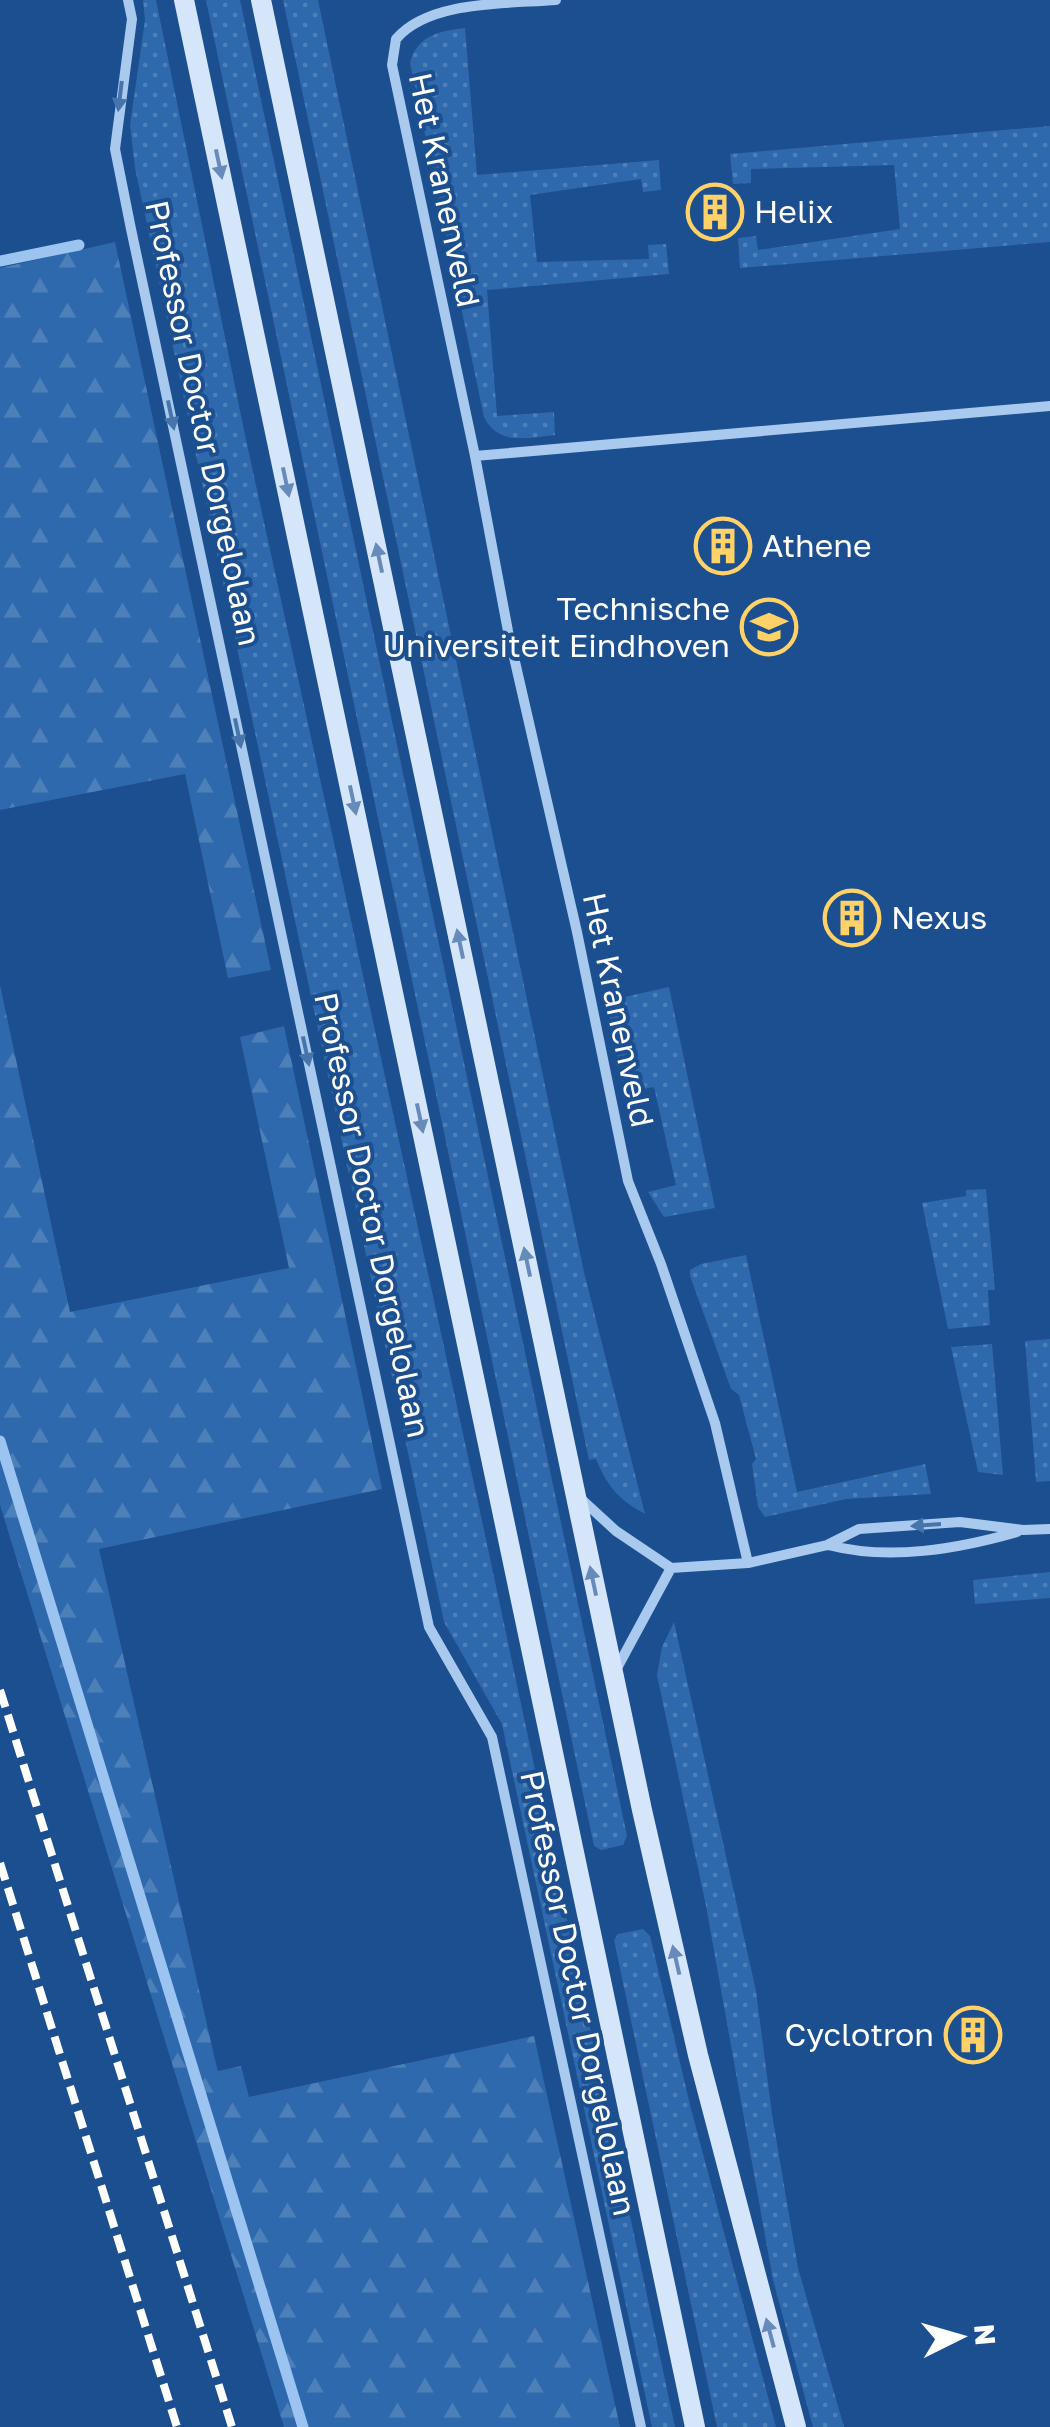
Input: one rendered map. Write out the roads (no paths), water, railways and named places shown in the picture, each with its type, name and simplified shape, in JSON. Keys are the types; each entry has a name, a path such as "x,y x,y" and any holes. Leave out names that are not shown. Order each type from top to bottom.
{"main road":[{"name":"Professor Doctor Dorgelolaan","path":"184,0 694,2427"},
{"path":"261,0 613,1676 692,2026 796,2427"}],"street":[{"name":"Professor Doctor Dorgelolaan","path":"128,0 132,20 115,148 135,248 429,1627 492,1737 641,2427"},
{"name":"Het Kranenveld","path":"556,0 494,3 422,17 396,39 392,65 508,630 577,932 628,1181 715,1423 748,1563"},
{"path":"475,456 1050,406"},
{"path":"575,1494 616,1531 671,1568 748,1563 827,1545 858,1530 960,1522 1023,1530 1050,1529"},
{"path":"827,1545 859,1553 880,1553 972,1545 1023,1530"},
{"path":"613,1676 648,1604 671,1568"}],"waterway":[{"path":"0,261 79,245"},
{"path":"0,1441 303,2427"}],"railway":[{"path":"0,1690 232,2427"},
{"path":"0,1863 177,2427"}],"place":[{"name":"Helix","path":"715,212"},
{"name":"Athene","path":"723,546"},
{"name":"Technische Universiteit Eindhoven","path":"769,627"},
{"name":"Nexus","path":"852,918"},
{"name":"Cyclotron","path":"973,2035"}]}
